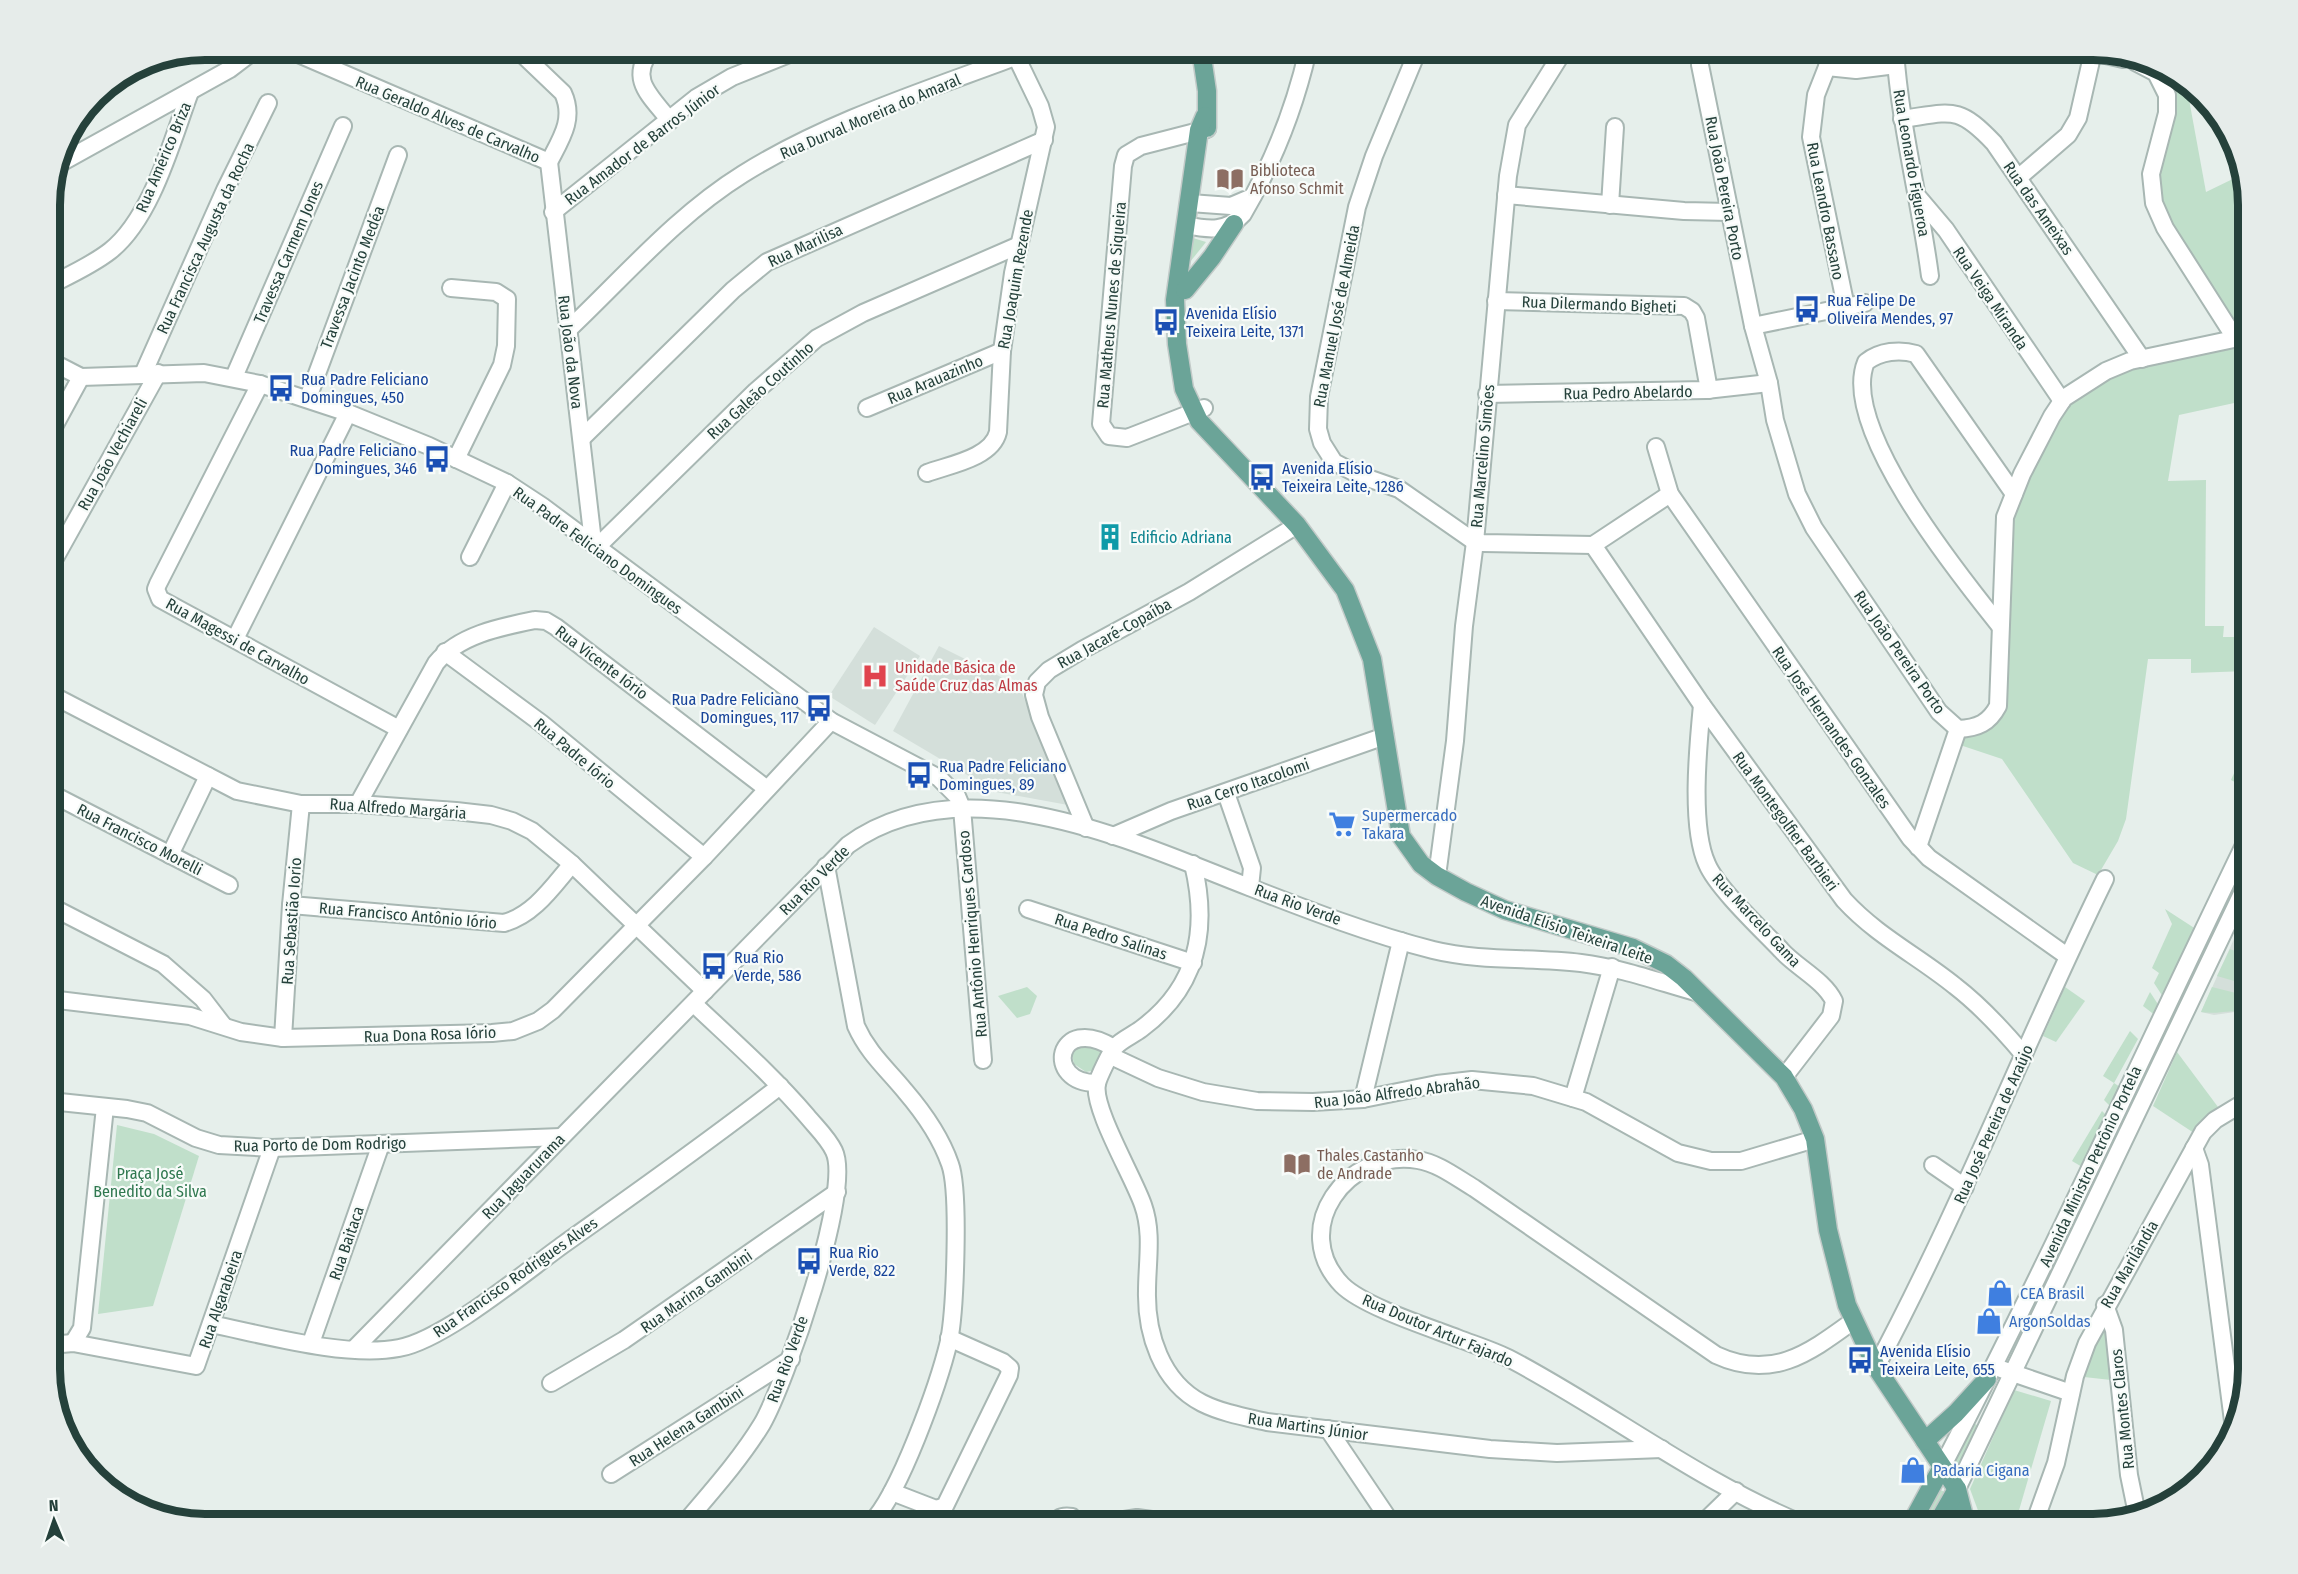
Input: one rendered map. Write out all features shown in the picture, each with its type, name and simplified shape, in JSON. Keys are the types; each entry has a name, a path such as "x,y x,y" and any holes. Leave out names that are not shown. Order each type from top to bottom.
{"main road":[{"name":"Avenida Elísio Teixeira Leite","path":"1202,60 1207,91 1204,125 1195,203 1175,317 1181,375 1198,410 1215,436 1297,525 1345,590 1372,659 1401,836 1421,864 1437,876 1505,909 1609,940 1653,957 1684,978 1784,1077 1803,1108 1815,1140 1831,1246 1853,1321 1876,1366 1957,1489 1963,1514"},
{"path":"1185,290 1234,224"},
{"name":"Avenida Elísio Teixeira Leite","path":"1191,226 1184,322 1186,350 1198,410"},
{"path":"1925,1441 1956,1413 1991,1373"},
{"name":"Avenida Ministro Petrônio Portela","path":"1916,1514 1942,1467"},
{"name":"Avenida Ministro Petrônio Portela","path":"1943,1514 1957,1489"}],"street":[{"path":"68,159 190,92 242,60"},
{"name":"Rua Geraldo Alves de Carvalho","path":"312,60 549,162 567,128 568,103 563,93 528,60"},
{"path":"644,60 641,78 670,121"},
{"name":"Rua Amador de Barros Júnior","path":"553,212 713,87 776,60"},
{"name":"Rua Durval Moreira do Amaral","path":"569,329 680,221 742,174 809,139 997,60"},
{"name":"Rua Joaquim Rezende","path":"927,473 984,451 995,442 998,427 1002,351 1017,246 1046,127 1043,113 1017,60"},
{"path":"1191,226 1211,229 1234,224 1243,214 1280,141 1300,85 1306,60"},
{"name":"Rua Manuel José de Almeida","path":"1414,60 1357,207 1319,397 1318,429 1322,443 1334,462 1359,475 1399,489 1475,542"},
{"name":"Rua Marcelino Simões","path":"1437,876 1453,753 1464,626 1475,542 1506,195 1517,125 1558,60"},
{"name":"Rua Leandro Bassano","path":"1832,60 1827,67 1813,106 1811,136 1845,307"},
{"path":"1827,67 1856,70 1887,60"},
{"name":"Rua Leonardo Figueroa","path":"1896,60 1902,119 1918,197 1930,276"},
{"path":"2018,178 2068,135 2078,118 2087,60"},
{"name":"Rua João Pereira Porto","path":"1700,65 1753,326 1769,383 1775,420 1797,494 1814,528 1940,712 1958,729 1982,725 1992,718 1998,706 2005,517 2052,416 2062,401 2106,371 2130,361 2238,338"},
{"path":"2157,75 2167,94 2167,113 2151,174 2154,203 2165,228 2238,331"},
{"name":"Rua Américo Briza","path":"60,280 89,265 111,250 128,233 140,214 168,152 190,92"},
{"name":"Rua Francisca Augusta da Rocha","path":"151,374 225,190 268,103"},
{"name":"Rua das Ameixas","path":"1902,119 1941,114 1967,117 1995,143 2142,359"},
{"name":"Rua Matheus Nunes de Siqueira","path":"1198,410 1120,439 1107,435 1101,424 1126,155 1142,146 1204,125"},
{"name":"Travessa Carmem Jones","path":"234,377 343,126"},
{"path":"1610,205 1615,127"},
{"name":"Rua Marilisa","path":"582,438 733,290 767,262 1044,140"},
{"name":"Travessa Jacinto Medéa","path":"308,398 398,155"},
{"name":"Rua João da Nova","path":"549,162 553,212 596,544"},
{"path":"1506,195 1610,205 1730,212"},
{"path":"1195,203 1231,206 1252,196"},
{"name":"Rua Veiga Miranda","path":"1918,197 1946,230 2062,401"},
{"name":"Rua Galeão Coutinho","path":"596,544 756,391 817,338 863,313 1017,246"},
{"path":"451,288 496,292 507,299 507,345 502,365 456,459"},
{"name":"Rua Dilermando Bigheti","path":"1496,301 1684,306 1692,311 1696,318 1710,390"},
{"path":"1753,326 1864,303"},
{"name":"Rua Arauazinho","path":"867,408 1002,351"},
{"path":"2000,626 1957,573 1891,472 1874,435 1862,391 1861,378 1866,362 1871,357 1891,352 1905,351 1916,354 2014,494"},
{"path":"60,366 81,377 60,416"},
{"name":"Rua Padre Feliciano Domingues","path":"81,377 204,373 234,377 308,398 348,413 507,483 596,544 772,679 831,721 939,778 957,796 962,808"},
{"name":"Rua João Vechiareli","path":"60,548 151,374"},
{"name":"Rua Pedro Abelardo","path":"1487,394 1710,390 1769,383"},
{"name":"Rua Magessi de Carvalho","path":"260,384 156,589 160,599 399,729"},
{"path":"235,639 348,413"},
{"name":"Rua José Hernandes Gonzales","path":"1656,447 1671,494 1718,565 1918,847 1929,858 2067,956"},
{"path":"470,557 507,483"},
{"path":"1475,542 1593,545 1671,494"},
{"name":"Rua Jacaré-Copaíba","path":"1086,828 1040,717 1034,695 1037,682 1049,670 1082,650 1189,592 1297,525"},
{"name":"Rua Montegolfier Barbieri","path":"1593,545 1702,705 1844,900 1863,921 1955,985 2002,1029 2024,1055"},
{"name":"Rua Vicente Iório","path":"358,804 436,663 445,652 459,643 535,620 546,621 767,789"},
{"name":"Rua Padre Iório","path":"445,652 540,723 704,857"},
{"name":"Rua Alfredo Margária","path":"60,699 237,790 301,804 358,804 491,815 532,831 572,864 635,925 699,998"},
{"name":"Rua Marcelo Gama","path":"1702,705 1698,748 1699,810 1700,834 1707,865 1716,879 1784,954 1831,996 1834,1005 1831,1016 1784,1077"},
{"name":"Rua Dona Rosa Iório","path":"60,1000 168,1012 223,1025 241,1032 283,1038 446,1035 513,1031 538,1021 553,1010 704,857 831,721"},
{"path":"1918,847 1958,729"},
{"name":"Rua Cerro Itacolomi","path":"1113,837 1171,811 1384,736"},
{"path":"170,855 208,777"},
{"path":"1226,793 1252,868 1250,887"},
{"name":"Rua Francisco Morelli","path":"60,798 230,885"},
{"name":"Rua Sebastião Iorio","path":"283,1038 291,905 301,804"},
{"name":"Rua Rio Verde","path":"692,1514 735,1463 761,1425 779,1391 831,1229 839,1167 835,1152 826,1138 699,998 826,866 848,845 874,828 920,813 962,808 1016,813 1086,828 1152,847 1250,887 1401,941 1464,957 1611,967 1699,993"},
{"name":"Rua Antônio Henriques Cardoso","path":"962,808 983,1060"},
{"name":"Avenida Ministro Petrônio Portela","path":"1942,1467 1991,1373 2238,858"},
{"name":"Rua Francisco Antônio Iório","path":"291,905 504,923 518,919 530,911 572,864"},
{"path":"1113,1052 1102,1040 1082,1036 1070,1041 1063,1051 1063,1063 1069,1075 1080,1082 1097,1083 1113,1052 1161,1012 1180,987 1193,963 1201,913 1193,864"},
{"path":"826,866 856,1026 865,1045 921,1111 951,1166 954,1183 955,1242 949,1338 941,1370 892,1492 877,1514"},
{"name":"Rua José Pereira de Araújo","path":"1876,1366 1965,1187 2067,956 2105,879"},
{"name":"Avenida Ministro Petrônio Portela","path":"1957,1489 2238,902"},
{"name":"Rua Pedro Salinas","path":"1028,909 1193,963"},
{"path":"60,911 164,964 203,999 223,1025"},
{"path":"1363,1099 1401,941"},
{"path":"1574,1098 1611,967"},
{"name":"Rua Jaguarurama","path":"354,1349 699,998"},
{"name":"Rua João Alfredo Abrahão","path":"1113,1052 1158,1078 1222,1097 1313,1102 1363,1099 1437,1084 1472,1080 1533,1086 1574,1098 1651,1140 1698,1160 1741,1161 1815,1140"},
{"name":"Rua Martins Júnior","path":"1097,1083 1101,1112 1136,1183 1145,1209 1149,1247 1147,1291 1149,1333 1175,1380 1200,1402 1233,1415 1328,1430 1490,1449 1557,1453 1663,1449"},
{"name":"Rua Francisco Rodrigues Alves","path":"211,1324 354,1349 399,1348 435,1334 706,1144 780,1086"},
{"name":"Rua Porto de Dom Rodrigo","path":"60,1102 147,1113 196,1138 219,1145 272,1148 561,1137"},
{"name":"Rua Marilândia","path":"2038,1514 2056,1463 2071,1393 2087,1343 2106,1305 2204,1132 2215,1120 2238,1106"},
{"path":"60,1344 73,1343 82,1328 105,1107"},
{"name":"Rua Baitaca","path":"311,1343 381,1144"},
{"name":"Rua Algarabeira","path":"73,1343 192,1366 199,1361 272,1148"},
{"path":"2194,1148 2199,1165 2232,1410"},
{"name":"Rua Doutor Artur Fajardo","path":"1783,1514 1736,1491 1510,1359 1416,1322 1347,1290 1331,1272 1321,1239 1327,1210 1337,1190 1348,1178 1371,1165 1396,1159 1427,1162 1474,1188 1716,1355 1733,1363 1754,1366 1779,1364 1822,1344 1853,1321"},
{"path":"1933,1166 1965,1187"},
{"name":"Rua Marina Gambini","path":"551,1383 624,1340 837,1192"},
{"name":"Rua Montes Claros","path":"2106,1305 2114,1330 2129,1475 2136,1507"},
{"path":"892,1492 936,1509 945,1506 1003,1390 1010,1369 1004,1362 949,1338"},
{"name":"Rua Helena Gambini","path":"611,1474 791,1359"},
{"path":"1991,1373 2011,1373 2071,1393"},
{"path":"1328,1430 1385,1514"},
{"path":"1712,1514 1736,1491"}],"shaded area":[{"name":"Unidade Básica de Saúde Cruz das Almas","path":"874,627 920,656 875,725 829,696"},
{"path":"939,646 1019,686 1068,805 996,792 893,731"},
{"path":"2238,930 2238,1012 2214,1015 2201,1012"}],"green space":[{"path":"1850,60 1874,60 1856,65"},
{"path":"2159,76 2188,96 2206,192 2235,178 2238,205 2238,330 2161,211 2158,162 2164,146"},
{"path":"1193,238 1206,242 1190,262"},
{"path":"2238,338 2238,402 2179,415 2168,481 2206,480 2205,626 2224,626 2223,637 2238,637 2238,671 2191,673 2191,659 2148,659 2126,819 2118,841 2098,875 2073,863 2002,759 1954,743 1992,718 2005,517 2052,416 2106,371"},
{"path":"2238,764 2238,784 2231,780"},
{"path":"2165,909 2202,933 2167,1003 2154,983 2159,973 2152,968 2172,924"},
{"path":"2230,949 2238,952 2238,982 2217,976"},
{"path":"1027,987 1037,996 1030,1014 1017,1018 998,996"},
{"path":"2065,987 2085,1001 2056,1042 2043,1036"},
{"path":"2212,987 2238,994 2238,1011 2201,1012"},
{"path":"2150,992 2163,1012 2160,1019 2143,1006"},
{"path":"2130,1031 2138,1039 2114,1083 2103,1076"},
{"path":"1081,1042 1102,1051 1097,1070 1086,1072 1074,1064 1072,1054"},
{"path":"2177,1052 2218,1107 2194,1133 2153,1106"},
{"path":"2114,1083 2126,1091 2116,1112 2104,1100"},
{"path":"2102,1111 2112,1121 2089,1171 2072,1161"},
{"name":"Praça José Benedito da Silva","path":"117,1125 154,1134 199,1156 153,1306 98,1314"},
{"path":"2105,1305 2120,1381 2075,1376"},
{"path":"2014,1390 2051,1401 2018,1514 1979,1514 1970,1489"},
{"path":"1975,1424 1979,1426 1960,1464 1954,1462"},
{"path":"1938,1489 1945,1492 1945,1497 1934,1514 1925,1514"}],"place":[{"name":"Biblioteca Afonso Schmit","path":"1230,179"},
{"name":"Rua Felipe De Oliveira Mendes, 97","path":"1807,309"},
{"name":"Avenida Elísio Teixeira Leite, 1371","path":"1166,322"},
{"name":"Rua Padre Feliciano Domingues, 450","path":"281,388"},
{"name":"Rua Padre Feliciano Domingues, 346","path":"437,459"},
{"name":"Avenida Elísio Teixeira Leite, 1286","path":"1262,477"},
{"name":"Edificio Adriana","path":"1110,537"},
{"name":"Unidade Básica de Saúde Cruz das Almas","path":"875,676"},
{"name":"Rua Padre Feliciano Domingues, 117","path":"819,708"},
{"name":"Rua Padre Feliciano Domingues, 89","path":"919,775"},
{"name":"Supermercado Takara","path":"1342,824"},
{"name":"Rua Rio Verde, 586","path":"714,966"},
{"name":"Thales Castanho de Andrade","path":"1297,1164"},
{"name":"Rua Rio Verde, 822","path":"809,1261"},
{"name":"CEA Brasil","path":"2000,1293"},
{"name":"ArgonSoldas","path":"1989,1321"},
{"name":"Avenida Elísio Teixeira Leite, 655","path":"1860,1360"},
{"name":"Padaria Cigana","path":"1913,1470"}]}
